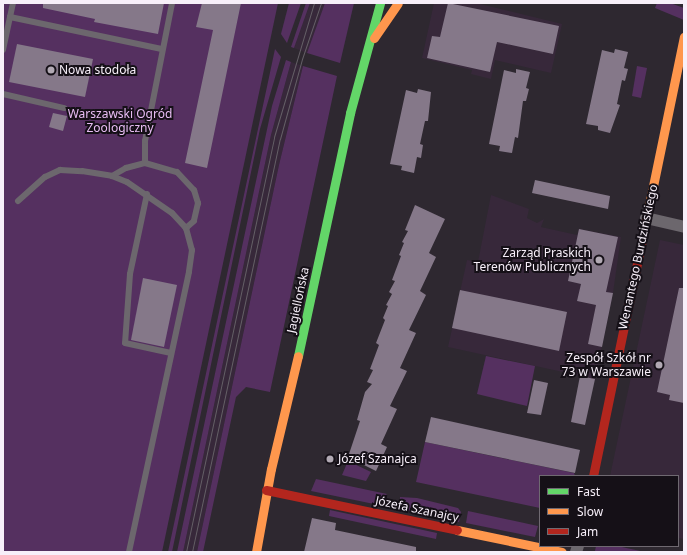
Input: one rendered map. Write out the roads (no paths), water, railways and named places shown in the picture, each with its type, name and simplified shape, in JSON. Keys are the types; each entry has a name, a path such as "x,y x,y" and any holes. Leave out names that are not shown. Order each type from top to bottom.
{"street":[{"name":"Jagiellońska","path":"256,552 266,490 364,53 380,3"},
{"name":"Jagiellońska","path":"364,53 398,3"},
{"name":"Wenantego Burdzińskiego","path":"593,475 684,37"},
{"path":"646,218 684,227"},
{"name":"Józefa Szanajcy","path":"266,490 520,548 562,552"}],"lane":[{"path":"3,50 13,3"},
{"path":"145,163 145,141 172,3"},
{"path":"10,17 162,49"},
{"path":"3,94 64,108"},
{"path":"112,176 126,168 145,163 177,172 194,190 198,212 194,221 186,228"},
{"path":"18,201 45,177 60,170 112,176 147,194 186,228 192,250 190,264 129,552"},
{"path":"147,194 130,274 125,343 171,353"}],"tram line":[{"path":"186,552 274,137 314,3"},
{"path":"192,552 280,139 302,59 321,3"}],"place":[{"name":"Nowa stodoła","path":"51,70"},
{"name":"Zarząd Praskich Terenów Publicznych","path":"599,260"},
{"name":"Zespół Szkół nr 73 w Warszawie","path":"659,365"},
{"name":"Józef Szanajca","path":"330,459"}],"park label":[{"name":"Warszawski Ogród Zoologiczny","path":"120,121"}]}
